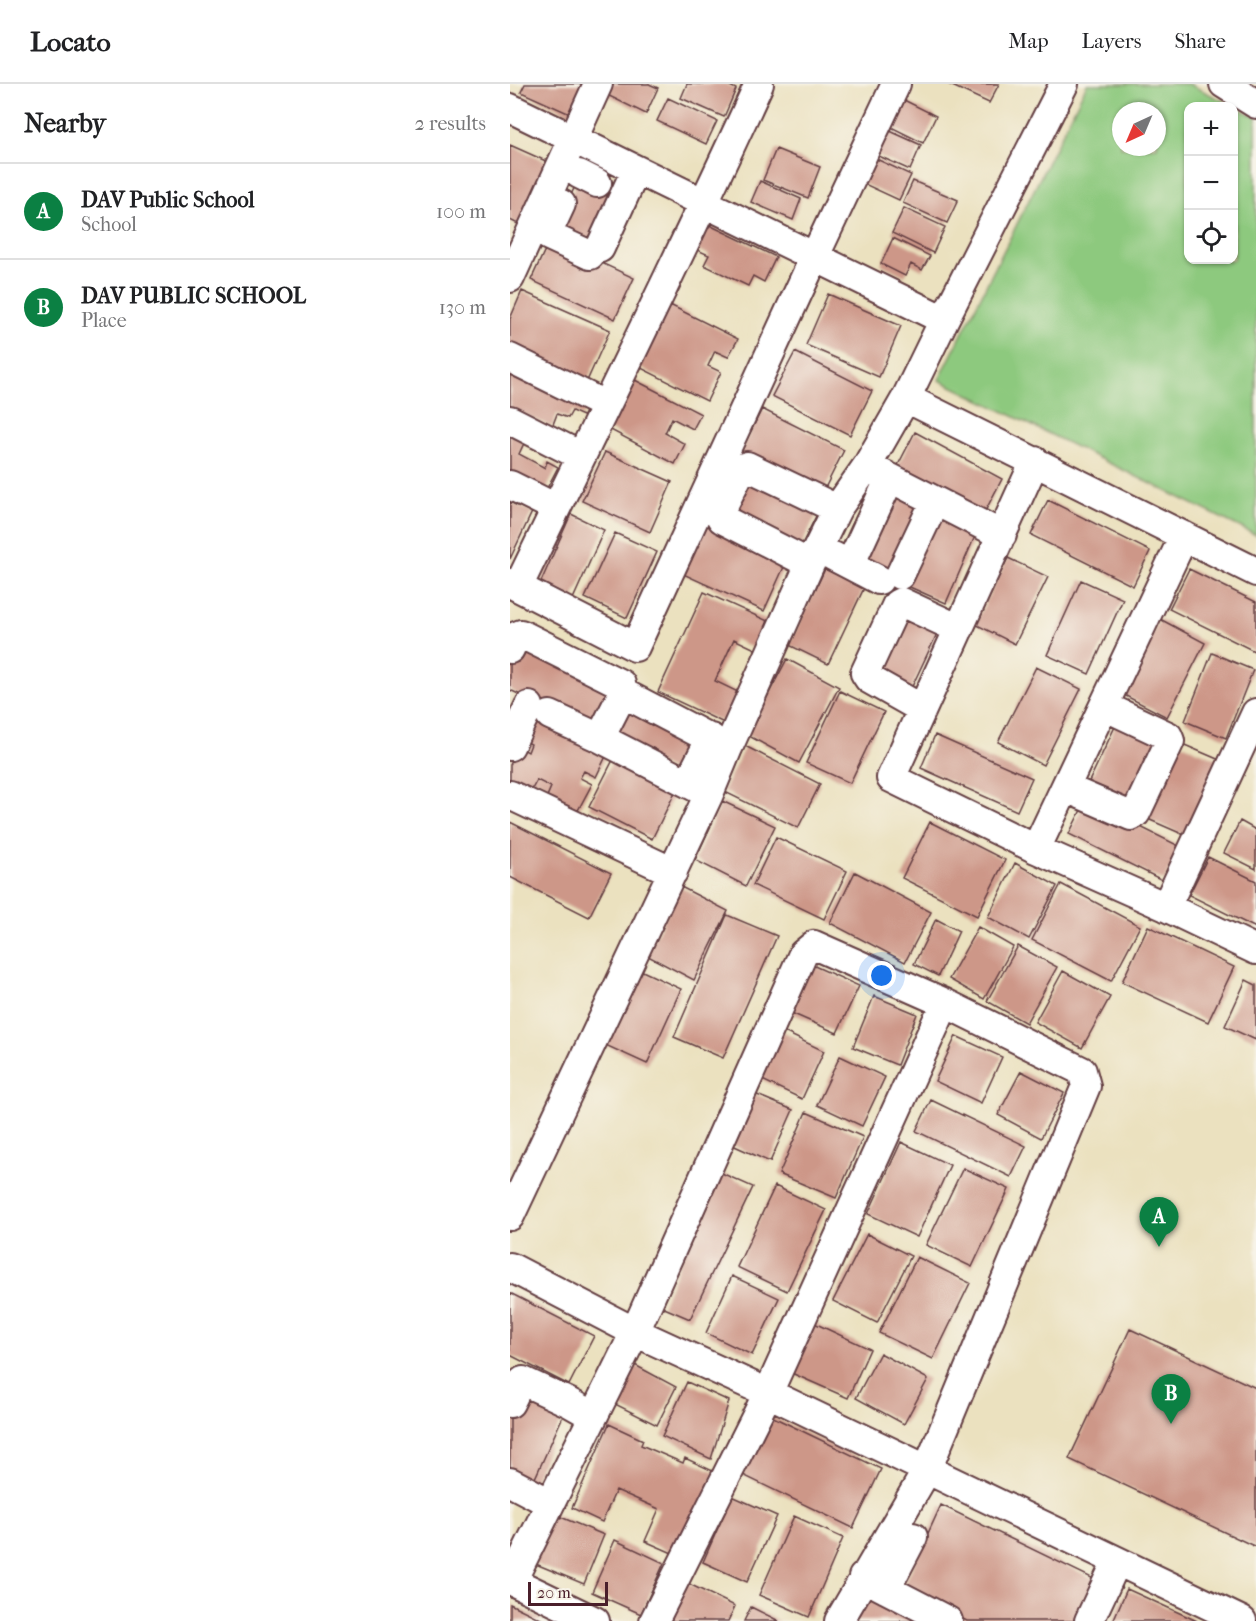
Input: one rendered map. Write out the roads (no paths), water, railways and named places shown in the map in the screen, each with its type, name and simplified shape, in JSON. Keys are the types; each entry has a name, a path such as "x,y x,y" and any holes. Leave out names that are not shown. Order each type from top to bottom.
{"street":[{"path":"510,278 583,144 598,84"},
{"path":"759,84 705,203 513,578 635,647 719,491 814,258 896,84"},
{"path":"850,565 878,472 906,398 1064,84"},
{"path":"1224,84 1256,104"},
{"path":"510,108 944,320"},
{"path":"583,144 588,178 571,180 548,232 549,236 595,251 636,170"},
{"path":"510,358 601,403"},
{"path":"906,398 1256,572"},
{"path":"550,505 571,451 601,403"},
{"path":"510,420 571,451"},
{"path":"1035,461 995,532 916,705 891,778 1036,849 1256,950"},
{"path":"832,506 747,466 741,468 719,491 719,514 722,519 809,557 850,565 890,578 935,501"},
{"path":"878,472 995,532"},
{"path":"510,1216 673,872 699,789 832,506 878,472"},
{"path":"510,485 550,505"},
{"path":"1036,849 1184,536"},
{"path":"920,598 955,621"},
{"path":"916,705 869,679 865,673 892,614 897,604 901,602 955,621"},
{"path":"510,649 516,636 521,634 621,684 623,693 600,738"},
{"path":"623,693 720,743"},
{"path":"1066,788 1131,816 1136,813 1165,752 1170,741 1168,736 1104,706"},
{"path":"510,746 540,710 699,789"},
{"path":"1166,907 1256,713"},
{"path":"510,795 673,872"},
{"path":"595,1621 511,1580 635,1332 803,954 814,945 945,1003 1082,1071 1086,1086 927,1470 875,1583"},
{"path":"654,1621 768,1393 945,1003"},
{"path":"1034,1067 1063,1083 1071,1091 1056,1123 1066,1131"},
{"path":"510,1267 635,1332 768,1393 1242,1621"},
{"path":"510,1377 513,1382 510,1387"},
{"path":"510,1403 523,1381 593,1416"},
{"path":"510,1482 550,1503"},
{"path":"839,1621 875,1583 913,1537"},
{"path":"1089,1621 1118,1561"},
{"path":"875,1583 948,1621"}],"place":[{"name":"DAV Public School","path":"1159,1247"},
{"name":"DAV PUBLIC SCHOOL","path":"1171,1424"}]}
